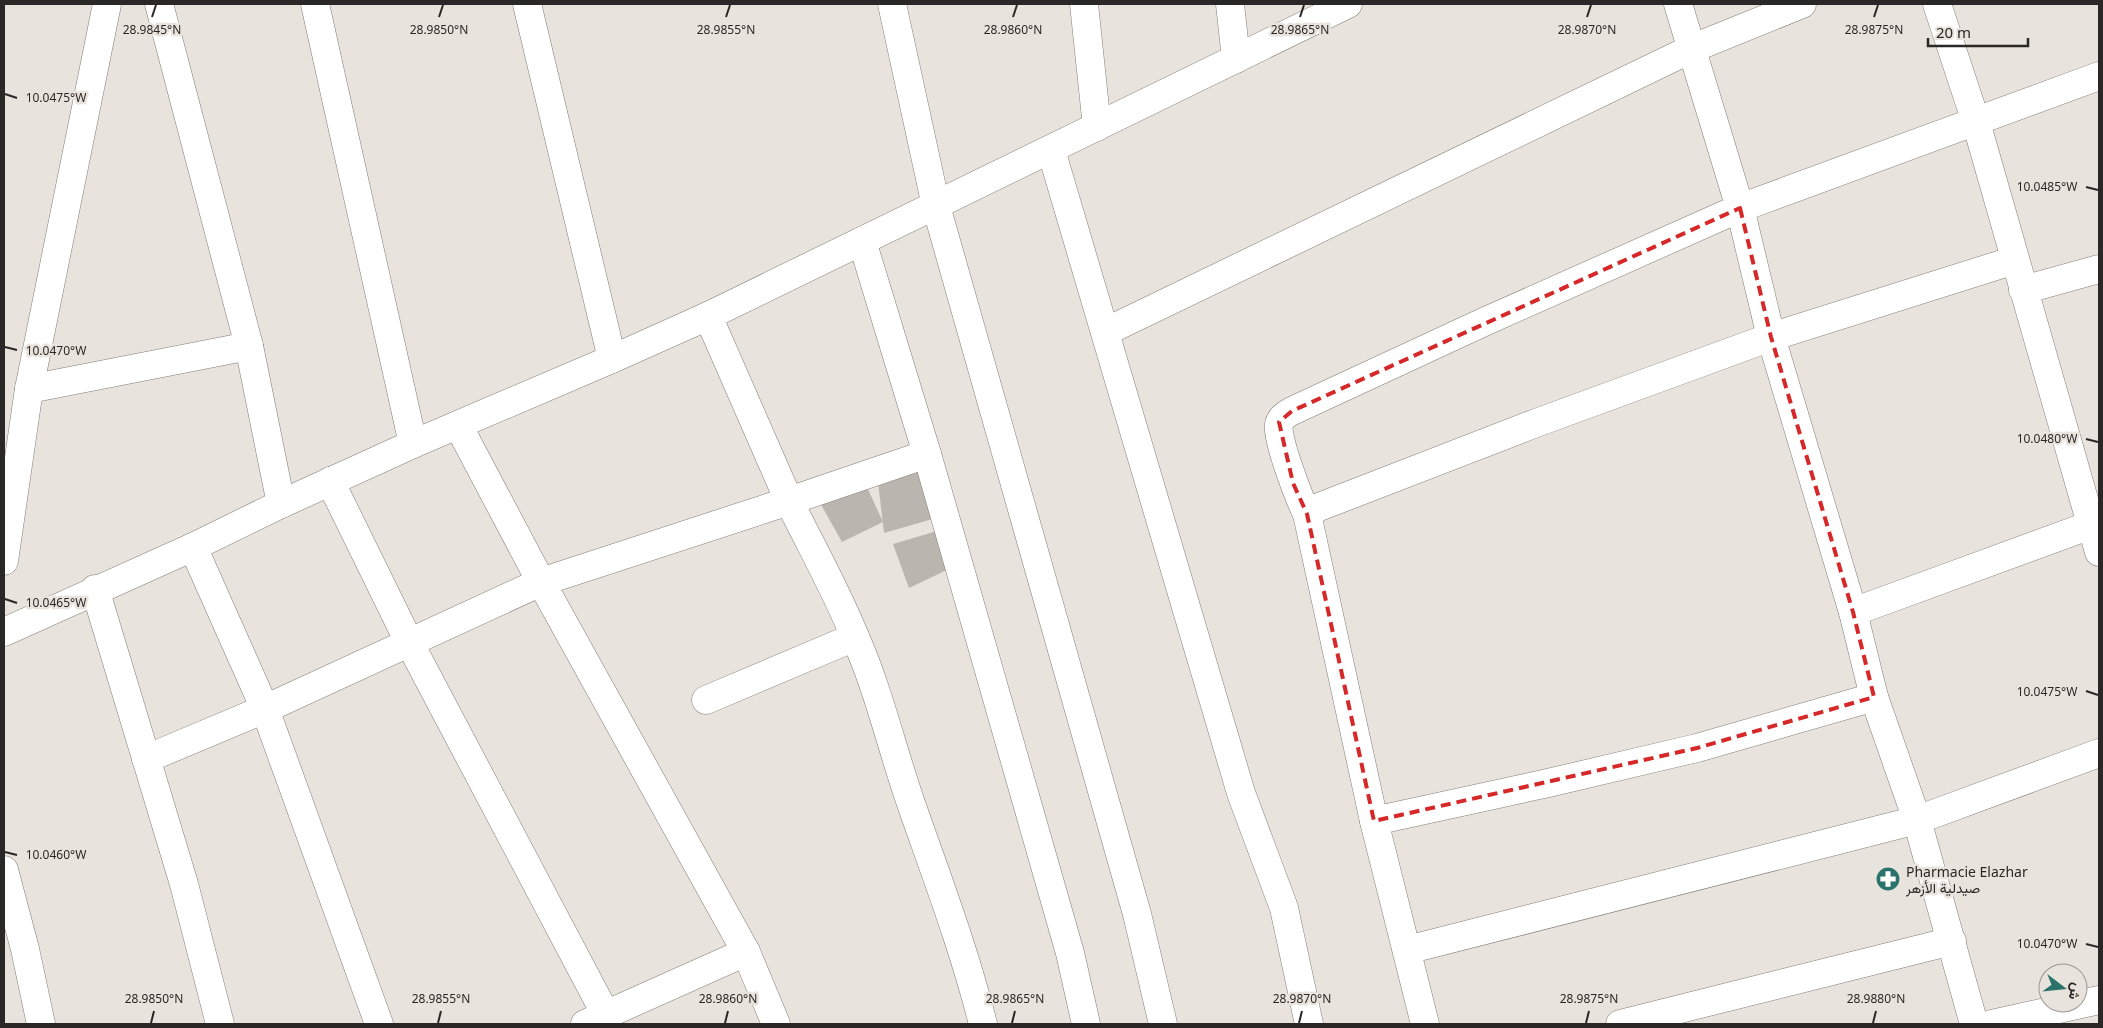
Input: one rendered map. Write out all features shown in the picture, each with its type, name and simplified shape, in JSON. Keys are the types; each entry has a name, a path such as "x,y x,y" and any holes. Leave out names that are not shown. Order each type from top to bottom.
{"street":[{"path":"4,561 29,389 107,4"},
{"path":"159,4 249,346 282,504"},
{"path":"315,4 414,444"},
{"path":"527,4 612,359"},
{"path":"892,4 936,206 1137,914 1163,1024"},
{"path":"1084,4 1096,127"},
{"path":"1230,4 1236,59"},
{"path":"4,632 95,589 193,547 414,444 708,316 1348,4"},
{"path":"1678,4 1740,208 1771,337 1854,612 1874,696 1917,820 1974,1024"},
{"path":"1105,332 1691,49 1802,4"},
{"path":"1937,4 1976,122 2015,260 2095,524 2099,552"},
{"path":"1425,1024 1374,821 1307,514 1293,482 1278,428 1283,417 1292,410 1486,321 1740,208 2099,76"},
{"path":"1051,150 1241,793 1284,908 1309,1024"},
{"path":"862,241 927,454 1070,953 1086,1024"},
{"path":"1307,514 1319,507 1536,423 1771,337 2015,260"},
{"path":"2024,290 2099,269"},
{"path":"708,316 789,500 855,637 913,811 950,908 984,1024"},
{"path":"29,389 249,346"},
{"path":"458,425 541,582 746,952 776,1024"},
{"path":"146,759 265,709 541,582 927,454"},
{"path":"330,482 596,1019 746,952"},
{"path":"1854,612 2095,524"},
{"path":"193,547 265,709 379,1024"},
{"path":"95,589 184,884 220,1024"},
{"path":"706,700 855,637"},
{"path":"1374,821 1697,748 1874,696"},
{"path":"1406,950 1917,820 2099,753"},
{"path":"4,875 41,1024"},
{"path":"1620,1024 1952,941"},
{"path":"1992,1024 2099,1000"}],"highlighted area":[{"path":"1740,208 1771,337 1853,612 1874,697 1697,748 1374,821 1307,514 1293,483 1279,422 1292,411"}],"building":[{"path":"918,468 936,518 884,533 878,482"},
{"path":"866,485 883,522 842,542 819,501"},
{"path":"937,531 951,568 909,588 893,544"}],"place":[{"name":"Pharmacie Elazhar صيدلية الأزهر","path":"1888,879"}]}
